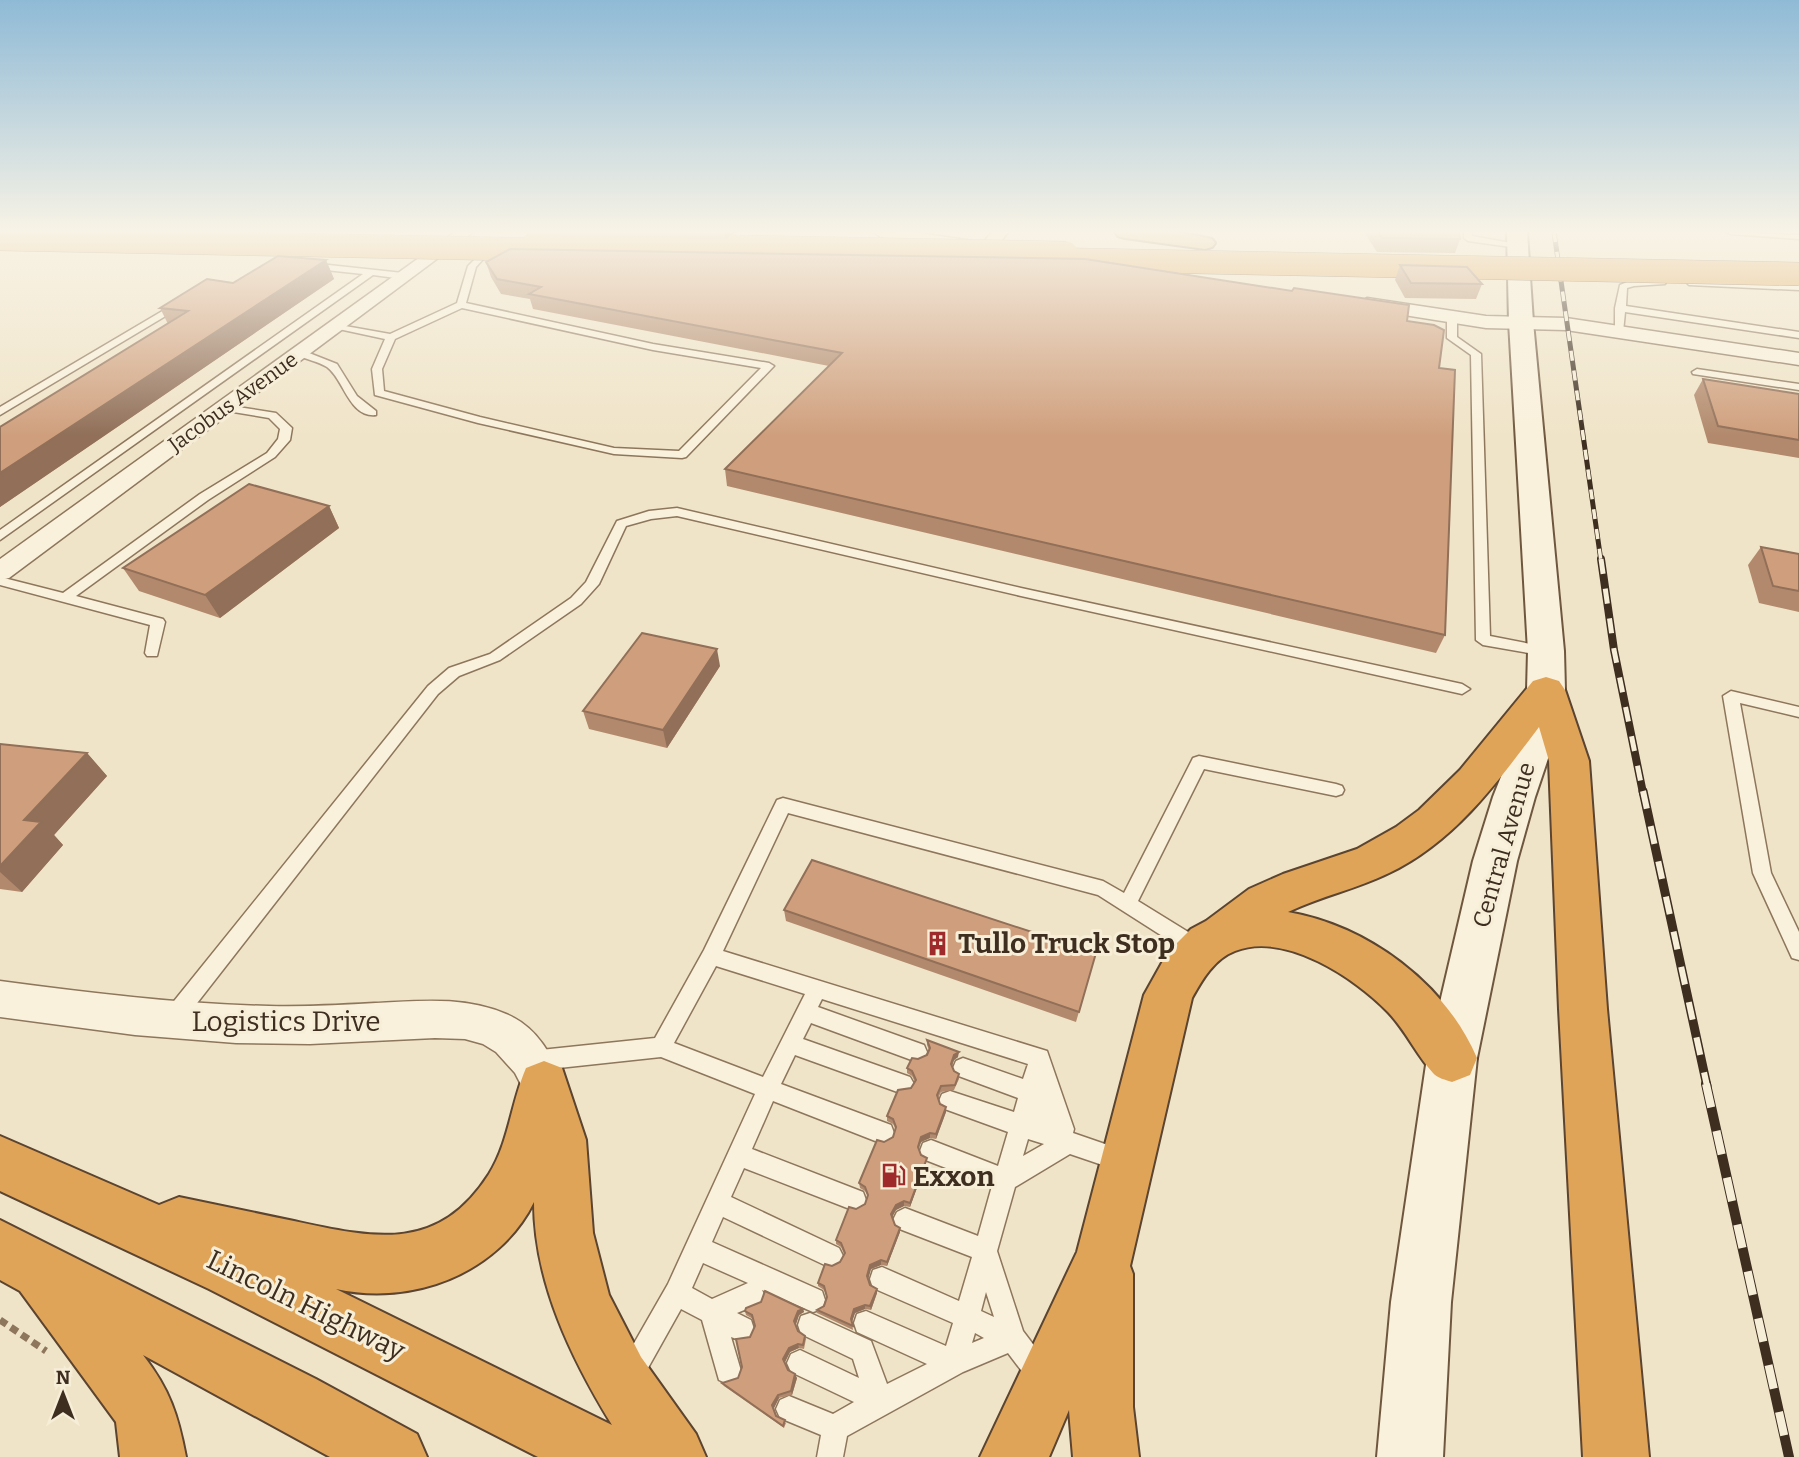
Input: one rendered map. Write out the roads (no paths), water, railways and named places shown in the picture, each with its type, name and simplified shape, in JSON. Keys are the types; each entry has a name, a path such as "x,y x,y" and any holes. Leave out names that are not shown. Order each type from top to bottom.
{"highway":[{"path":"1105,1457 1101,1407 1105,1256 1168,995 1177,977 1211,942 1271,899 1361,867 1386,855 1430,826 1464,796 1546,671"},
{"path":"1546,671 1569,761 1583,1009 1616,1457"},
{"path":"1211,942 1255,929 1275,930 1315,940 1354,957 1375,970 1410,1002 1452,1058"},
{"path":"106,1209 360,1265 386,1266 435,1257 476,1232 508,1194 528,1149 538,1073"},
{"path":"538,1073 560,1148 562,1207 570,1265 591,1329 639,1412 673,1457"},
{"name":"Lincoln Highway","path":"0,1163 106,1209 317,1309 606,1457"},
{"path":"1013,1457 1029,1429 1030,1361 1105,1256"},
{"path":"18,1258 129,1385 147,1419 153,1457"},
{"path":"18,1258 394,1457"}],"main road":[{"name":"Central Avenue","path":"1410,1457 1421,1301 1452,1058 1495,861 1514,797 1541,726 1546,671 1520,300"}],"street":[{"name":"Jacobus Avenue","path":"0,572 371,300"},
{"path":"1342,300 1486,321 1566,324 1799,359"},
{"name":"Logistics Drive","path":"0,999 221,1024 325,1025 459,1020 495,1028 522,1046 538,1073"}],"lane":[{"path":"0,412 186,300"},
{"path":"0,536 332,300"},
{"path":"461,305 462,300"},
{"path":"1618,332 1621,300"},
{"path":"337,326 391,337 461,305 653,347 769,366 682,455 614,451 478,420 379,393 377,369 391,337"},
{"path":"1620,307 1799,335"},
{"path":"1452,317 1452,338 1476,354 1483,640 1546,671"},
{"path":"300,353 333,366 353,398 372,413"},
{"path":"1697,372 1799,387"},
{"path":"65,598 204,498 271,455 284,440 286,428 272,415 225,408"},
{"path":"171,1020 433,690 454,672 495,657 576,601 592,584 621,524 649,515 677,512 1008,589 1462,689"},
{"path":"0,581 158,622 152,653"},
{"path":"1799,712 1731,696 1762,873 1799,952"},
{"path":"1128,903 1199,762 1336,790"},
{"path":"661,1047 711,956 783,805 1103,889 1211,942"},
{"path":"711,956 1040,1058"},
{"path":"624,1387 677,1293 768,1089 817,989"},
{"path":"807,1012 916,1052"},
{"path":"791,1044 903,1084"},
{"path":"538,1073 661,1047 883,1133"},
{"path":"1040,1058 1067,1143"},
{"path":"830,1457 835,1429 954,1363 1040,1058"},
{"path":"962,1068 1030,1093 1067,1143"},
{"path":"950,1101 1127,1162"},
{"path":"1005,1180 1067,1143"},
{"path":"931,1151 1005,1180"},
{"path":"739,1155 855,1200"},
{"path":"718,1203 831,1256"},
{"path":"905,1220 985,1250 1030,1361"},
{"path":"697,1248 813,1300"},
{"path":"883,1279 966,1317 1030,1361"},
{"path":"677,1293 742,1329"},
{"path":"712,1311 752,1294"},
{"path":"712,1311 729,1371"},
{"path":"866,1323 954,1363 1030,1361"},
{"path":"810,1325 862,1350 881,1402"},
{"path":"800,1363 881,1402"},
{"path":"789,1409 835,1429"}],"railway":[{"path":"1564,300 1601,561"},
{"path":"1601,559 1614,650 1643,793"},
{"path":"1643,791 1707,1086"},
{"path":"1706,1084 1789,1457"}],"place":[{"name":"Tullo Truck Stop","path":"938,943"},
{"name":"Exxon","path":"893,1176"}]}
